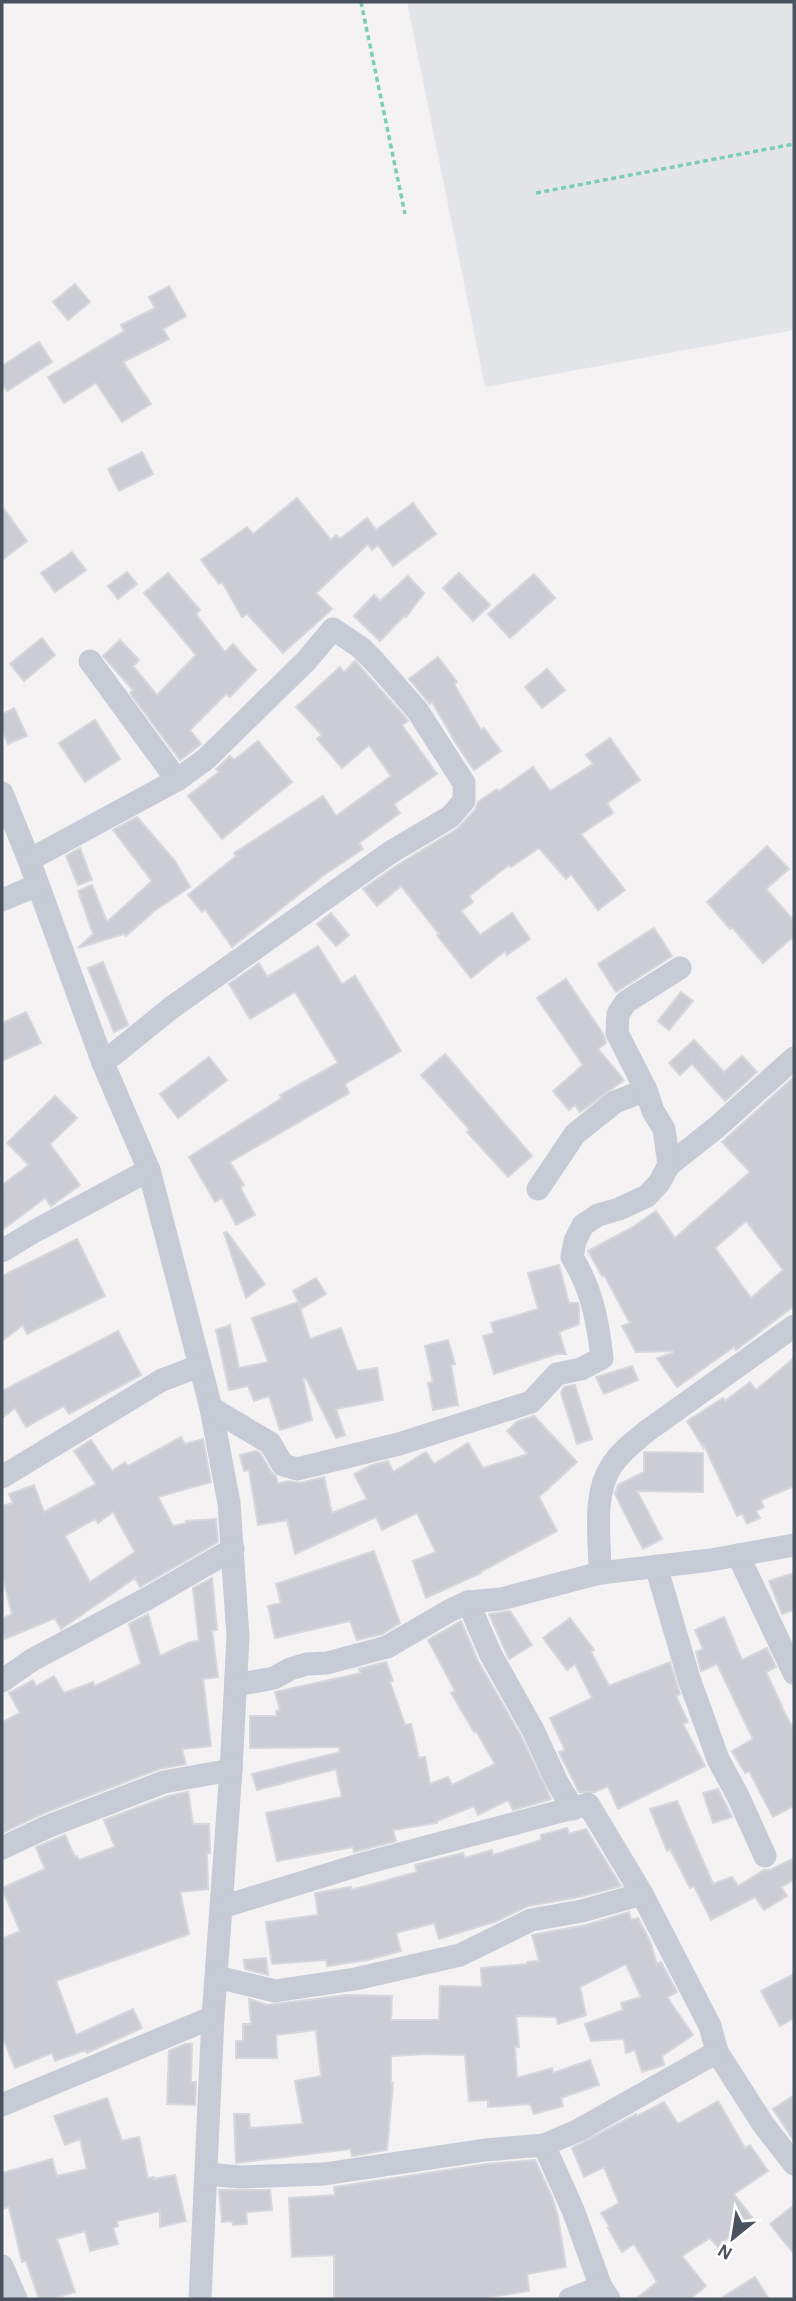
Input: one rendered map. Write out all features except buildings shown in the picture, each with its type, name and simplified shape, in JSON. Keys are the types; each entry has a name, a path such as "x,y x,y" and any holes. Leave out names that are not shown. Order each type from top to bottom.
{"street":[{"path":"29,860 177,780 206,759 306,662 333,629 375,662 416,710 464,783 464,801 450,817 391,852 171,1008 103,1063"},
{"path":"90,661 177,780"},
{"path":"2,793 103,1063 149,1170 211,1408 229,1503 238,1637 213,2017 200,2299"},
{"path":"2,900 38,885"},
{"path":"669,1165 663,1129 617,1033 618,1014 626,1002 680,968"},
{"path":"211,1408 270,1443 283,1465 297,1469 399,1444 531,1402 557,1374 581,1368 602,1358 591,1296 582,1272 572,1257 575,1241 583,1226 598,1215 647,1196 659,1183 669,1165 717,1127 794,1058"},
{"path":"538,1189 575,1134 615,1102 646,1090"},
{"path":"2,1251 149,1170"},
{"path":"600,1573 600,1508 602,1487 610,1467 626,1448 647,1431 794,1326"},
{"path":"2,1477 162,1380 199,1366"},
{"path":"236,1685 274,1678 307,1664 327,1663 387,1647 468,1602 501,1599 600,1573 711,1560 794,1545"},
{"path":"2,1681 32,1660 233,1549"},
{"path":"738,1555 794,1673"},
{"path":"656,1566 689,1679 714,1746 765,1856"},
{"path":"468,1602 491,1655 573,1810"},
{"path":"3,1842 164,1782 231,1770"},
{"path":"222,1908 362,1864 588,1804 642,1894 710,2026 717,2052 763,2124 794,2164"},
{"path":"217,1977 275,1992 355,1979 460,1955 531,1920 582,1911 642,1894"},
{"path":"2,2105 213,2017"},
{"path":"206,2174 240,2177 324,2174 544,2144 577,2131 717,2052"},
{"path":"544,2144 605,2293 570,2299"},
{"path":"2,2266 16,2299"}],"path":[{"path":"361,2 405,214"},
{"path":"536,193 794,144"}],"shaded area":[{"path":"407,2 794,2 794,330 485,387"}]}
